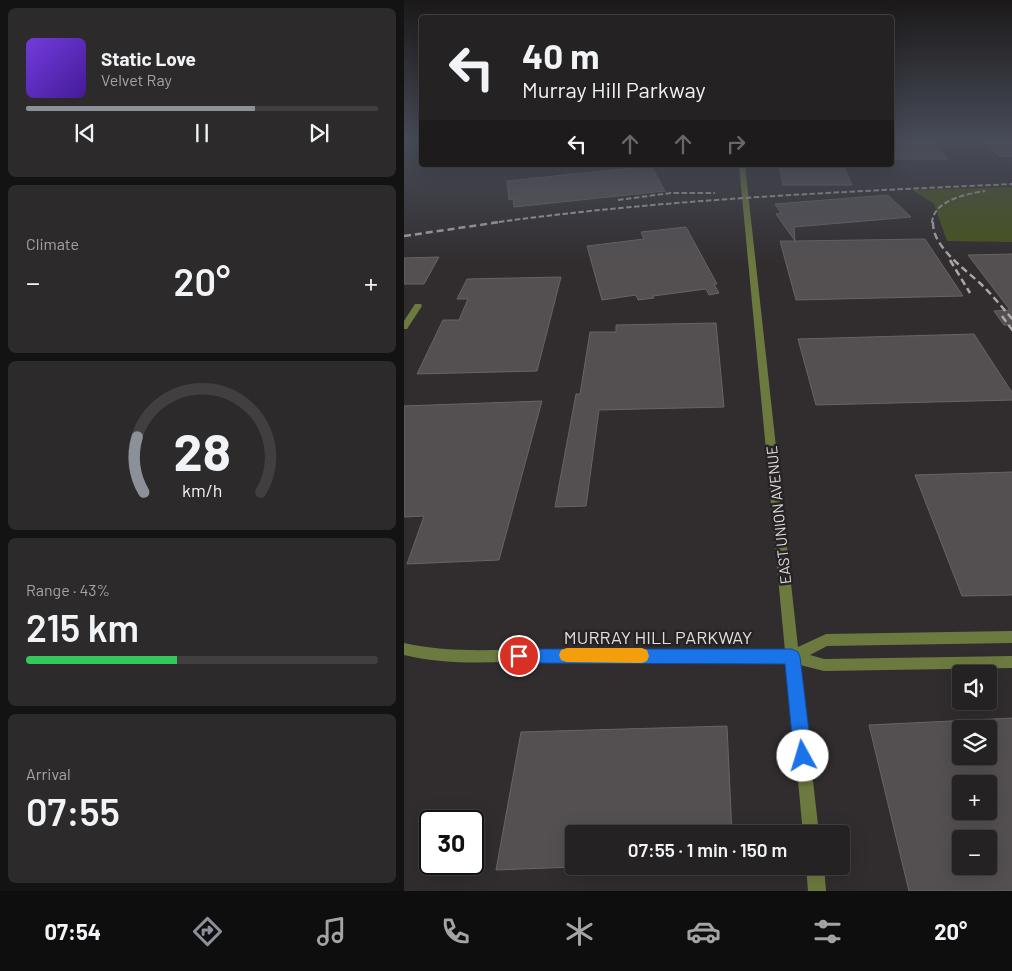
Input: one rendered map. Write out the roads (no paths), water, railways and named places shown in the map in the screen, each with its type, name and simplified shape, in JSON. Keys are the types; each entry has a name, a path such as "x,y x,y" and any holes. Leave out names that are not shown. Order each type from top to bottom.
{"street":[{"name":"EAST UNION AVENUE","path":"743,181 810,825"},
{"path":"404,327 418,306"},
{"name":"MURRAY HILL PARKWAY","path":"792,657 826,640 1012,637"},
{"name":"MURRAY HILL PARKWAY","path":"404,649 427,656 458,658 536,655 792,657 824,665 1012,662"},
{"path":"815,875 817,891"}],"railway":[{"path":"491,223 686,202 1013,184"},
{"path":"932,223 934,215 944,204 961,196 985,191"},
{"path":"618,200 671,193 715,193"},
{"path":"404,236 500,222"},
{"path":"933,222 934,231 944,249 986,289 1013,320"},
{"path":"950,260 970,293"},
{"path":"1002,316 1013,331"}]}
